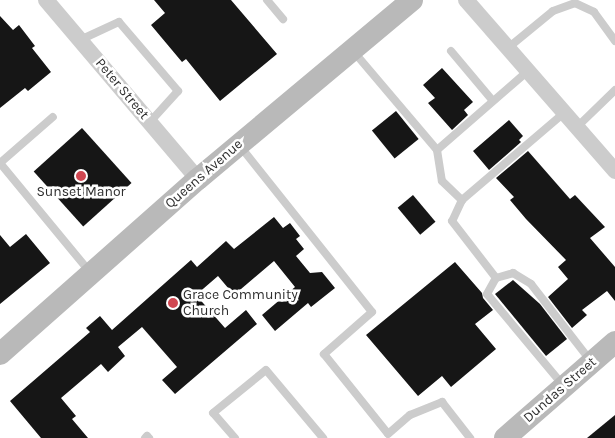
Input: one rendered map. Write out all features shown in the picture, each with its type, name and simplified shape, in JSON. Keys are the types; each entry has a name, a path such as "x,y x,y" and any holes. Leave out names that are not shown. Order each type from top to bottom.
{"main road":[{"name":"Queens Avenue","path":"0,354 238,144 412,0"},
{"name":"Dundas Street","path":"505,438 615,342"}],"street":[{"name":"Peter Street","path":"46,0 198,179"},
{"path":"466,0 564,113 614,166"}],"lane":[{"path":"267,0 283,19"},
{"path":"508,48 553,11 575,3 594,12 615,41"},
{"path":"80,40 119,22 178,91 150,122"},
{"path":"353,50 438,150 442,181 462,200"},
{"path":"451,51 493,101"},
{"path":"438,150 528,71"},
{"path":"577,127 615,90"},
{"path":"496,278 452,220 462,200 564,113"},
{"path":"53,116 0,163 91,273"},
{"path":"238,144 372,312 324,354 388,434 410,414 442,402 470,438"},
{"path":"564,387 487,294 496,278 513,273 531,284 592,362"},
{"path":"235,438 213,413 266,370 323,438"}],"building":[{"path":"154,0 231,0 277,54 220,101 186,59 182,62 151,25 165,13"},
{"path":"0,16 13,30 19,25 35,46 32,48 51,72 28,91 25,88 0,108"},
{"path":"442,68 473,102 464,110 468,115 452,130 428,103 435,98 423,85"},
{"path":"396,111 419,139 395,158 372,131"},
{"path":"509,120 523,136 519,140 521,142 489,170 473,151"},
{"name":"Sunset Manor","path":"82,128 132,183 83,226 34,171"},
{"path":"528,151 570,199 575,195 605,227 590,238 615,267 615,301 607,291 582,310 587,315 572,328 548,297 568,279 558,267 566,260 526,219 510,200 514,197 496,178"},
{"path":"413,195 435,222 420,235 398,208"},
{"path":"274,217 283,228 290,223 300,236 296,239 304,249 296,256 310,273 322,272 335,288 311,307 308,303 275,331 262,315 295,287 274,261 234,295 218,276 196,295 225,328 246,310 257,324 175,394 162,380 177,367 142,327 118,347 125,356 108,372 101,364 61,398 76,416 72,419 88,438 41,438 10,401 90,332 86,328 100,316 112,330 191,260 197,267 226,241 234,249"},
{"path":"26,234 50,263 0,304 0,235 10,247"},
{"path":"455,262 482,293 483,298 493,310 475,324 496,349 451,387 442,376 418,396 366,335"},
{"path":"513,280 540,304 567,339 546,356 495,294"},
{"path":"615,415 615,438 587,438"}],"place":[{"name":"Sunset Manor","path":"81,176"},
{"name":"Grace Community Church","path":"173,303"}]}
